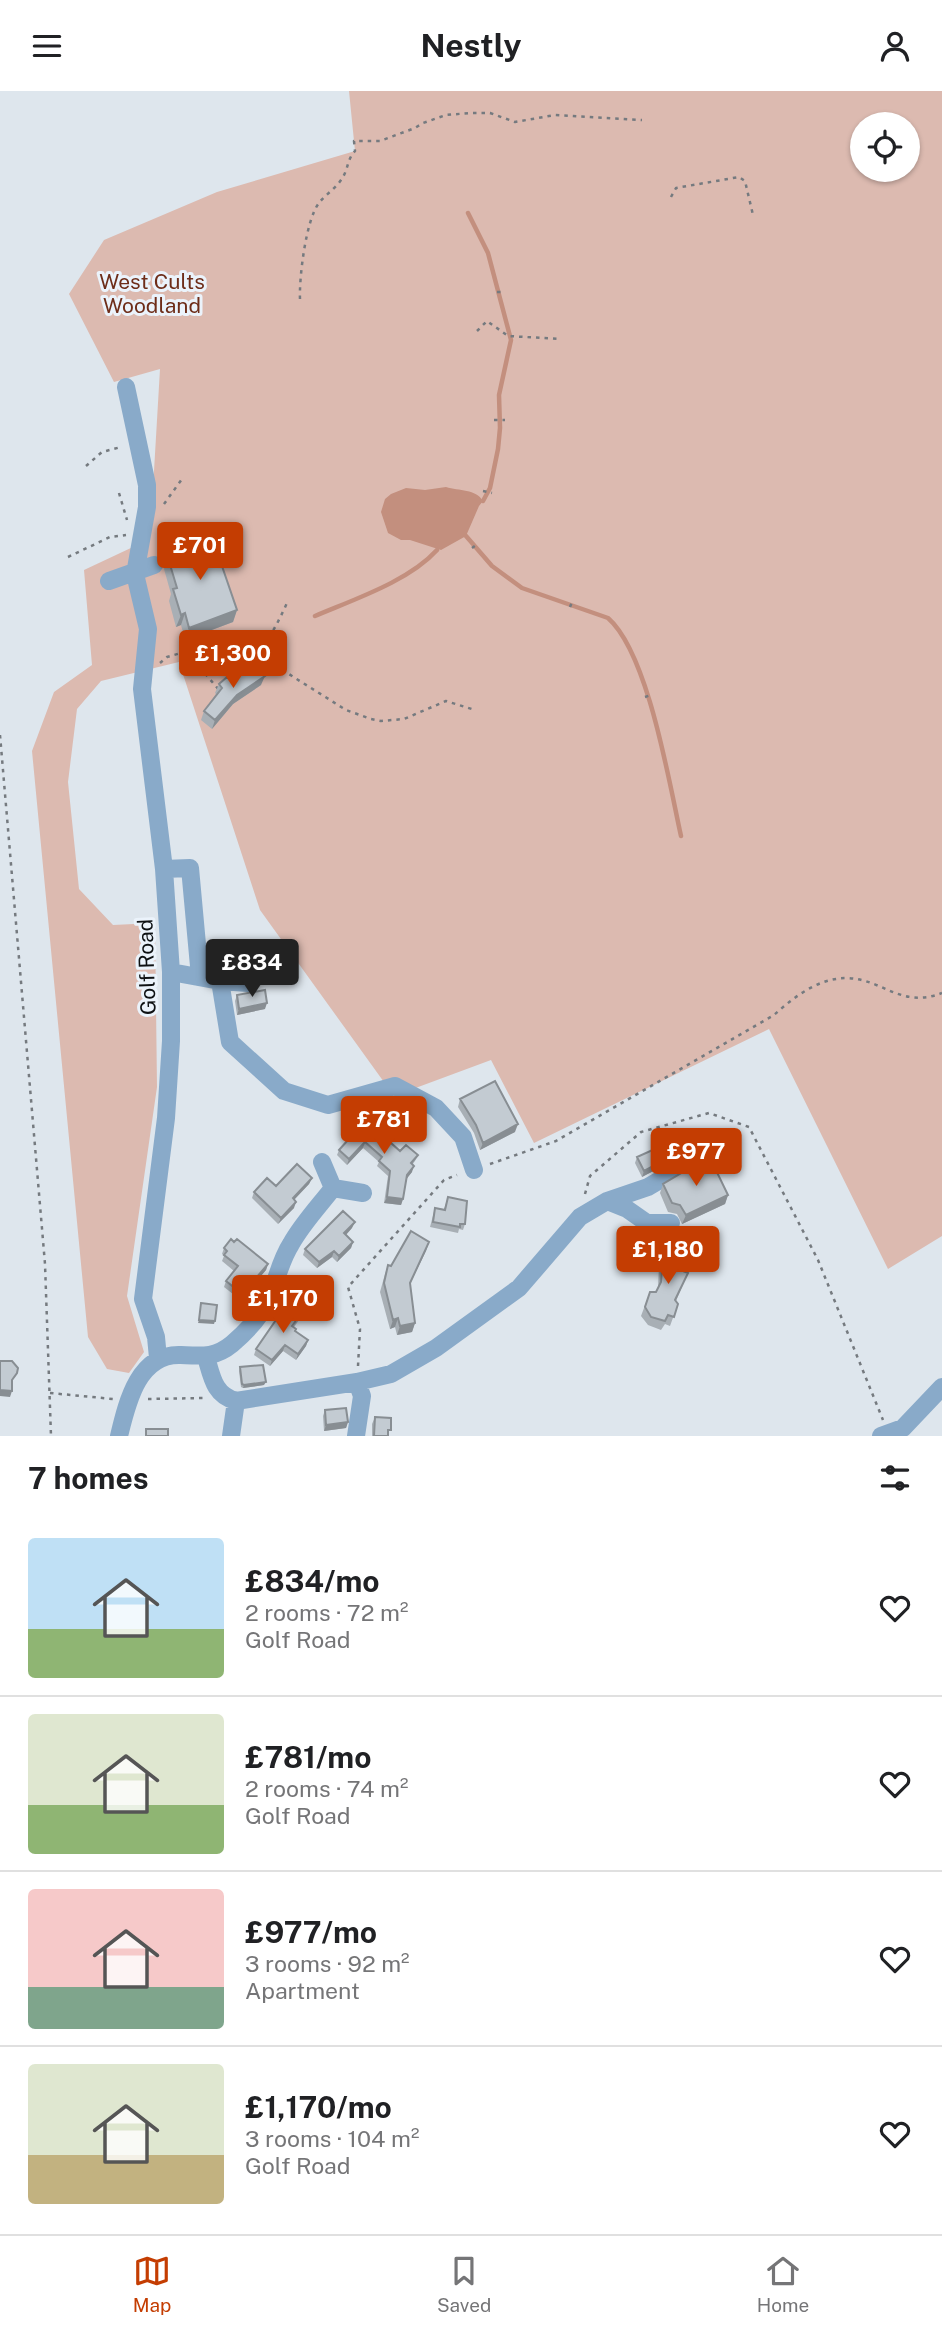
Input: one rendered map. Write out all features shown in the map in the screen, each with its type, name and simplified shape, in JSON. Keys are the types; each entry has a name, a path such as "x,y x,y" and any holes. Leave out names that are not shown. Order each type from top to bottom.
{"street":[{"path":"125,387 147,485 148,507 135,573"},
{"path":"109,581 154,565"},
{"name":"Golf Road","path":"135,573 148,629 142,689 164,869 171,972 171,1041 166,1118 143,1299 156,1337 158,1359"},
{"path":"164,869 190,868 200,977"},
{"path":"171,972 248,983"},
{"path":"220,981 230,1042 284,1091 328,1105 395,1086 436,1108 463,1137 474,1170"},
{"path":"229,1398 357,1382 391,1374 436,1348 519,1288 580,1217 607,1201 648,1187 682,1167 727,1149"},
{"path":"322,1162 334,1188"},
{"path":"334,1188 363,1193"},
{"path":"119,1436 128,1400 141,1374 158,1359 178,1355 206,1357 220,1353 259,1315 269,1300 278,1267 291,1242 334,1188"},
{"path":"607,1201 627,1209 647,1223 659,1249"},
{"path":"647,1223 671,1223"},
{"path":"206,1357 213,1382 229,1398 231,1436"},
{"path":"356,1436 362,1396 357,1382"},
{"path":"885,1435 904,1428 942,1387"}],"path":[{"path":"300,299 300,273 311,218 317,205 335,188 347,170 348,159 355,151 354,141 380,141 446,115 470,113 491,113 515,122 555,115 642,120"},
{"path":"671,197 676,188 739,177 745,181 753,215"},
{"path":"497,292 503,292"},
{"path":"477,331 487,321 508,336 560,338"},
{"path":"494,420 505,420"},
{"path":"86,466 111,448 131,447 140,453"},
{"path":"483,491 492,493"},
{"path":"118,493 128,523 142,533"},
{"path":"68,557 110,537 142,533"},
{"path":"472,548 476,545"},
{"path":"570,607 572,602"},
{"path":"243,657 255,653 275,628 287,603"},
{"path":"144,677 152,675 167,657 223,643 254,665 284,671 346,710 371,719 404,719 446,701 475,710"},
{"path":"188,651 219,690"},
{"path":"645,697 652,695"},
{"path":"0,735 36,1145 51,1436"},
{"path":"357,1382 360,1329 348,1287 444,1180 555,1142 774,1014 799,994 830,981 847,978 859,980 892,993 920,999 942,993"},
{"path":"580,1217 590,1176 641,1132 709,1113 749,1127 818,1261 885,1435"},
{"path":"50,1393 128,1400 229,1398"}],"green space":[{"name":"West Cults Woodland","path":"349,91 942,91 942,1236 888,1269 769,1029 534,1143 491,1060 394,1096 260,910 179,662 101,681 77,709 68,782 79,889 113,925 155,923 157,1087 127,1296 144,1352 129,1373 107,1369 88,1337 32,751 54,692 92,665 84,570 150,539 160,369 114,382 69,294 104,240 217,192 355,151"}],"shaded area":[{"path":"446,487 472,492 483,501 466,536 441,550 410,540 401,540 388,533 381,512 385,499 391,494 406,488 425,490"}],"building":[{"path":"211,534 237,610 189,628 185,613 181,615 173,589 177,588 168,558 169,550"},
{"path":"251,666 258,666 265,676 237,695 215,720 204,711 222,688 219,684 227,677 231,680"},
{"path":"265,990 267,1003 239,1009 237,995"},
{"path":"495,1081 518,1124 483,1143 476,1125 460,1099"},
{"path":"365,1121 371,1127 376,1123 384,1130 381,1134 400,1151 406,1145 418,1155 411,1163 414,1166 407,1175 403,1199 387,1197 390,1171 379,1161 382,1157 365,1142 349,1159 339,1150"},
{"path":"688,1134 693,1145 644,1171 637,1157"},
{"path":"711,1160 728,1195 686,1215 680,1205 672,1203 663,1184 690,1168"},
{"path":"297,1164 312,1178 293,1198 296,1202 281,1218 254,1192 267,1178 276,1186"},
{"path":"448,1197 467,1201 465,1224 460,1224 460,1227 433,1222 435,1208 445,1210"},
{"path":"343,1211 355,1222 344,1233 353,1242 339,1256 334,1251 319,1262 305,1249"},
{"path":"411,1231 429,1242 410,1283 415,1323 400,1326 398,1318 393,1320 384,1283 388,1265 391,1266"},
{"path":"231,1239 234,1242 237,1239 268,1264 250,1285 247,1283 240,1292 226,1281 238,1266 224,1255 227,1251 224,1248"},
{"path":"670,1248 684,1248 683,1271 688,1273 675,1300 678,1304 674,1317 668,1315 665,1321 651,1317 645,1307 650,1292 656,1292 661,1282 663,1256"},
{"path":"201,1303 217,1305 215,1321 199,1320"},
{"path":"287,1304 301,1314 292,1326 308,1340 298,1354 285,1345 272,1360 256,1349"},
{"path":"0,1361 12,1361 18,1368 12,1380 12,1391 0,1390"},
{"path":"263,1365 266,1382 242,1384 240,1367"},
{"path":"346,1408 348,1422 326,1425 325,1410"},
{"path":"375,1417 391,1418 388,1436 374,1436"},
{"path":"146,1429 168,1429 168,1436 146,1436"}],"waterway":[{"path":"468,213 488,253 511,340 499,395 498,449 490,488 483,501"},
{"path":"466,536 492,566 522,588 608,618 622,635 646,688 681,836"},
{"path":"315,616 397,580 437,550"}]}
